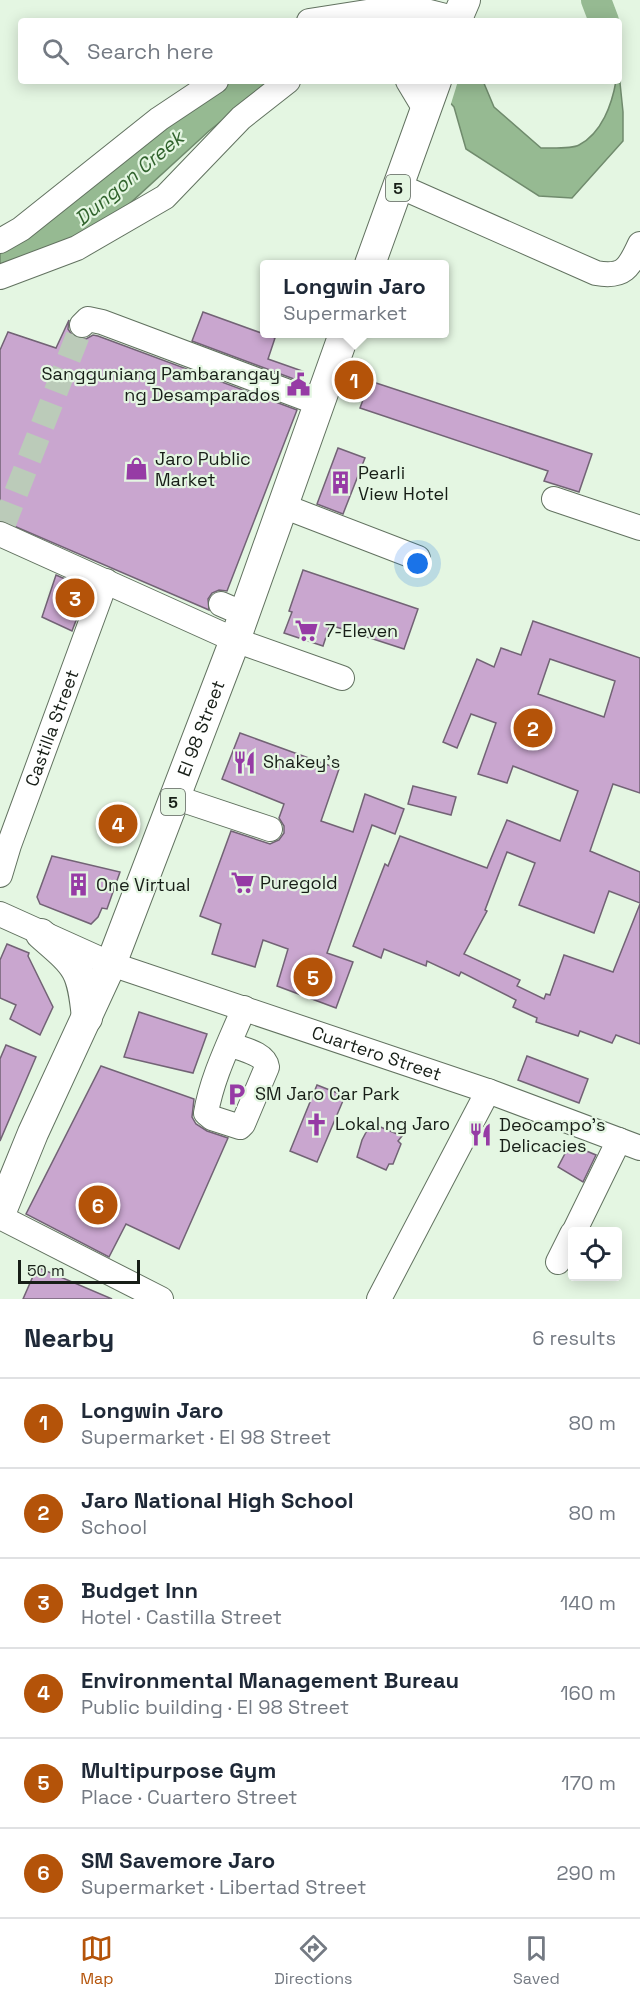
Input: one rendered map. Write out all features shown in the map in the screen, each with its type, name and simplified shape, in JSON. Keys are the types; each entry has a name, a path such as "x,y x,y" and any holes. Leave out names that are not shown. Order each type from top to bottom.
{"main road":[{"name":"5","path":"371,260 435,84"},
{"name":"El 98 Street","path":"0,1216 33,1133 111,964 174,798 233,619 283,506 309,411 342,338"},
{"path":"41,934 69,958 79,971 84,987 87,1018"}],"street":[{"path":"328,18 406,6 459,13"},
{"path":"0,241 21,229 159,119 212,84"},
{"path":"0,277 77,248 165,197 241,118 284,84"},
{"path":"410,84 426,111"},
{"path":"399,186 596,273 608,275 620,273 630,266 640,244"},
{"path":"85,322 102,322 309,411"},
{"path":"554,499 640,528"},
{"path":"283,506 418,558"},
{"path":"1,531 106,581 233,619 342,678"},
{"name":"Castilla Street","path":"0,875 9,844 106,581"},
{"path":"174,798 270,829"},
{"name":"Cuartero Street","path":"0,914 111,964 488,1091 629,1144"},
{"path":"229,1044 244,1008"},
{"path":"379,1299 488,1091"},
{"path":"576,1227 629,1144"},
{"path":"0,1216 161,1299"},
{"path":"558,1262 568,1242"}],"water":[{"path":"228,84 267,84 209,131 116,216 20,263 0,270 0,248 180,116"},
{"path":"433,84 484,84 494,107 541,148 572,147 587,140 600,126 612,99 615,84 620,84 623,141 572,198 539,196 466,149 454,107"}],"pier":[{"path":"429,84 457,84 450,107"}],"building":[{"path":"203,312 260,333 260,338 275,338 268,359 305,372 302,382 192,341"},
{"name":"Jaro Public Market","path":"69,320 68,329 78,339 98,336 297,410 227,591 219,590 212,593 208,599 209,610 0,520 0,350 8,332 56,348"},
{"path":"370,381 592,454 579,492 544,481 548,471 360,408"},
{"name":"Pearli View Hotel","path":"338,448 365,458 343,514 317,504"},
{"path":"303,570 418,609 404,649 330,625 323,646 284,633"},
{"path":"56,575 88,589 72,631 42,617"},
{"path":"533,621 640,658 640,793 613,784 590,851 640,872 640,903 609,891 594,933 519,905 535,863 507,852 485,910 487,911 464,954 520,980 517,986 544,999 546,994 550,995 564,955 613,972 640,904 640,1044 616,1035 612,1043 580,1031 578,1036 536,1022 537,1018 513,1007 516,1000 461,972 459,976 427,961 426,966 384,949 381,958 353,946 385,864 388,866 400,836 487,868 507,820 560,841 578,791 513,766 507,783 478,774 496,723 471,714 457,748 443,742 477,659 494,667 501,648 521,655","holes":["550,659 615,681 604,717 538,694"]},
{"path":"240,733 339,769 321,821 353,832 365,794 404,809 395,834 372,825 327,953 353,962 336,1008 277,986 288,949 263,940 255,967 212,954 221,924 200,916 231,831 270,844 279,840 284,833 284,826 279,818 284,804 222,779"},
{"path":"413,786 456,797 451,815 408,804"},
{"name":"One Virtual","path":"52,856 120,872 107,909 102,908 98,917 91,924 40,904 37,897"},
{"path":"7,944 29,953 28,956 53,1007 40,1035 10,1019 16,1005 0,998 0,960"},
{"path":"139,1012 207,1034 193,1073 124,1057"},
{"path":"6,1045 36,1057 0,1141 0,1059"},
{"path":"527,1056 588,1079 579,1103 518,1080"},
{"path":"101,1066 194,1099 192,1117 196,1124 207,1131 228,1138 179,1249 126,1224 109,1257 26,1214"},
{"name":"Lokal ng Jaro","path":"317,1085 345,1096 317,1162 290,1151"},
{"path":"371,1123 402,1136 398,1141 401,1144 393,1164 389,1164 386,1170 357,1157 362,1140"},
{"path":"570,1144 583,1152 584,1150 596,1155 583,1182 558,1167"},
{"path":"37,1267 112,1299 23,1299"}],"waterway":[{"name":"Dungon Creek","path":"596,0 603,18"}],"tunnel":[{"path":"3,526 82,325"}],"place":[{"name":"Longwin Jaro","path":"354,380"},
{"name":"Sangguniang Pambarangay ng Desamparados","path":"298,384"},
{"name":"Jaro Public Market","path":"137,469"},
{"name":"Pearli View Hotel","path":"340,483"},
{"name":"Budget Inn","path":"75,598"},
{"name":"7-Eleven","path":"307,631"},
{"name":"Jaro National High School","path":"533,728"},
{"name":"Shakey's","path":"245,762"},
{"name":"Environmental Management Bureau","path":"118,824"},
{"name":"Puregold","path":"242,883"},
{"name":"One Virtual","path":"78,885"},
{"name":"Multipurpose Gym","path":"313,977"},
{"name":"SM Jaro Car Park","path":"237,1094"},
{"name":"Lokal ng Jaro","path":"317,1124"},
{"name":"Deocampo's Delicacies","path":"481,1135"},
{"name":"SM Savemore Jaro","path":"98,1205"}]}
